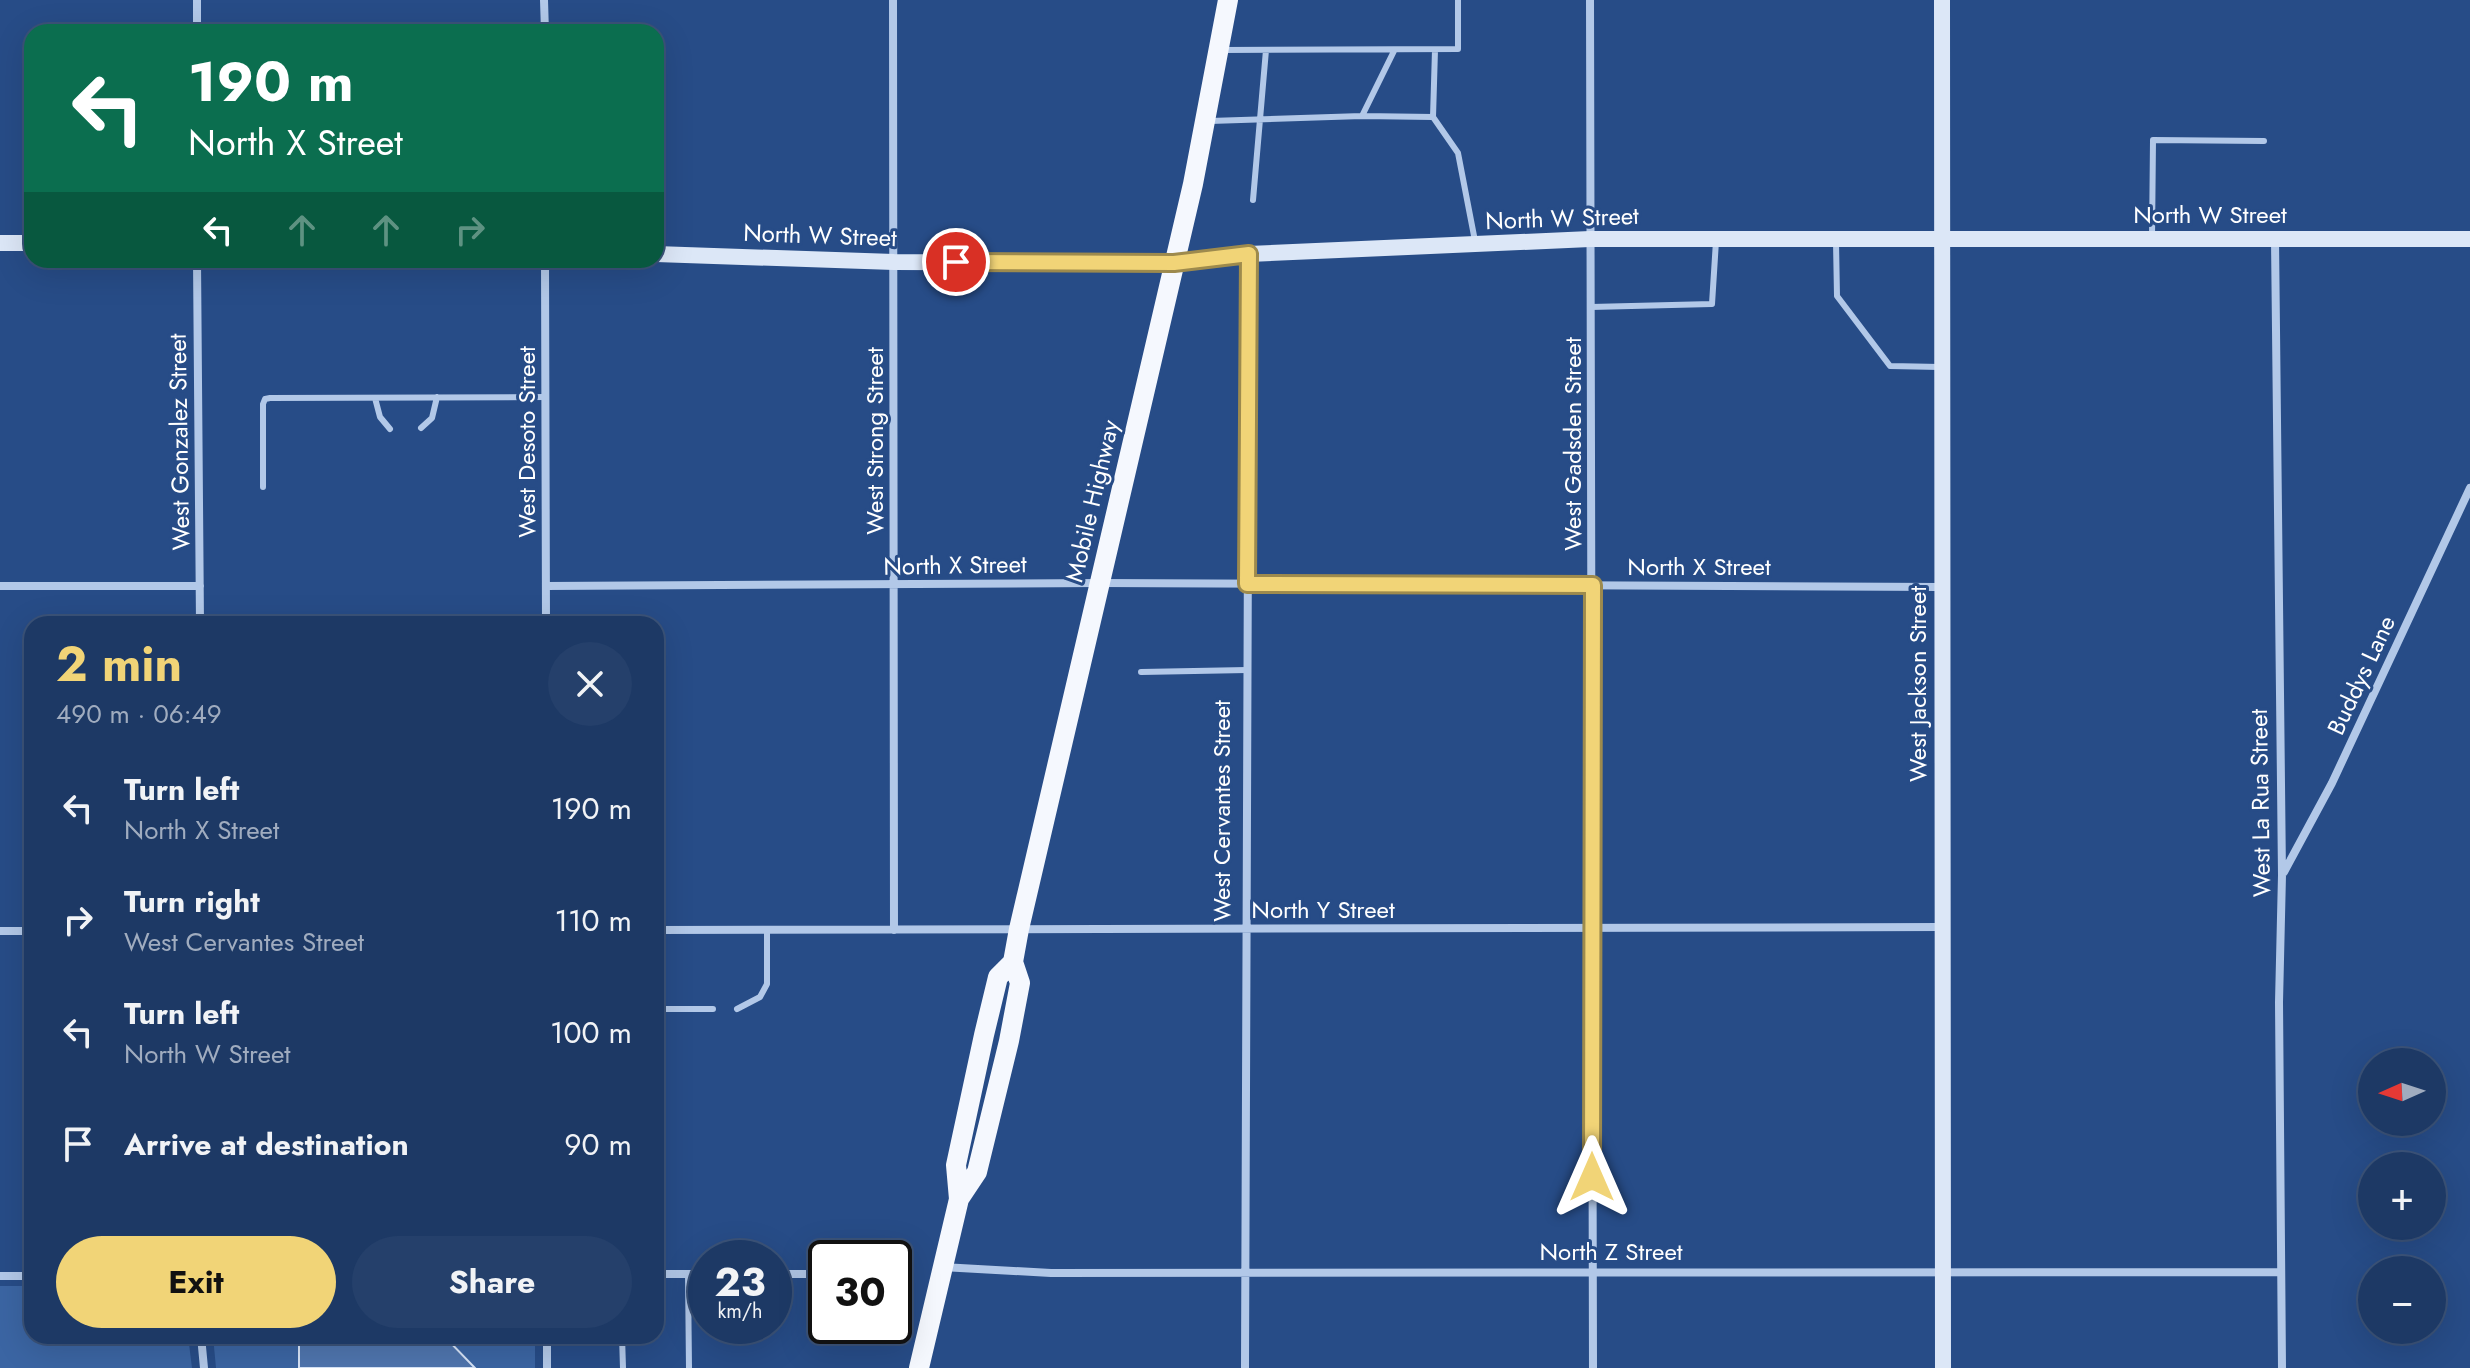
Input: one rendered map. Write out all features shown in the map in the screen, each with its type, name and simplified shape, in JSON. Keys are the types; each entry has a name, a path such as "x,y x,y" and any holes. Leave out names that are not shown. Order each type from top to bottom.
{"main road":[{"path":"1220,50 1228,0"},
{"name":"West Jackson Street","path":"1942,0 1940,587 1943,1368"},
{"name":"Mobile Highway","path":"919,1368 959,1199 956,1165 984,1035 998,977 1013,962 1220,50"},
{"name":"North W Street","path":"664,254 894,262 1174,263 1249,254 1590,239 2470,239"},
{"path":"0,243 24,243"}],"street":[{"path":"197,0 197,24"},
{"path":"544,0 545,24"},
{"name":"West Strong Street","path":"893,0 894,930"},
{"name":"West Gadsden Street","path":"1590,0 1593,1368"},
{"name":"West La Rua Street","path":"2275,238 2282,875 2279,1002 2282,1368"},
{"name":"West Cervantes Street","path":"1245,1368 1249,254"},
{"name":"West Gonzalez Street","path":"197,268 200,616"},
{"name":"West Desoto Street","path":"545,268 546,616"},
{"name":"Buddys Lane","path":"2282,875 2332,783 2470,488"},
{"name":"North X Street","path":"546,586 1100,583 1940,587"},
{"path":"0,586 200,586"},
{"name":"North Y Street","path":"664,930 1942,927"},
{"path":"0,931 24,931"},
{"name":"North Z Street","path":"941,1267 1051,1273 1245,1274 1943,1270 2281,1272"},
{"path":"664,1274 688,1274"},
{"path":"0,1276 24,1276"},
{"path":"202,1344 204,1368"},
{"path":"547,1344 547,1368"}],"lane":[{"path":"1220,50 1458,49 1458,0"},
{"path":"1253,200 1266,50"},
{"path":"1435,50 1433,117 1458,153 1475,244"},
{"path":"1362,116 1394,51"},
{"path":"1206,121 1433,117"},
{"path":"2152,238 2153,140 2264,141"},
{"path":"1836,238 1837,296 1890,366 1940,367"},
{"path":"1591,307 1712,304 1716,239"},
{"path":"421,428 432,418 437,397"},
{"path":"263,487 265,399 546,397"},
{"path":"375,398 380,417 390,429"},
{"path":"1141,672 1247,670"},
{"path":"737,1009 760,997 767,984 767,930"},
{"path":"664,1009 713,1009"},
{"path":"622,1344 623,1368"},
{"path":"689,1344 689,1368"}],"shaded area":[{"path":"0,1286 24,1286 24,1344 189,1344 192,1368 0,1368"},
{"path":"214,1344 535,1344 535,1368 216,1368"}],"building":[{"path":"299,1344 452,1344 475,1368 299,1368"}],"route":[{"path":"956,262 1174,263 1249,254 1247,584 1593,585 1592,1177"}]}
